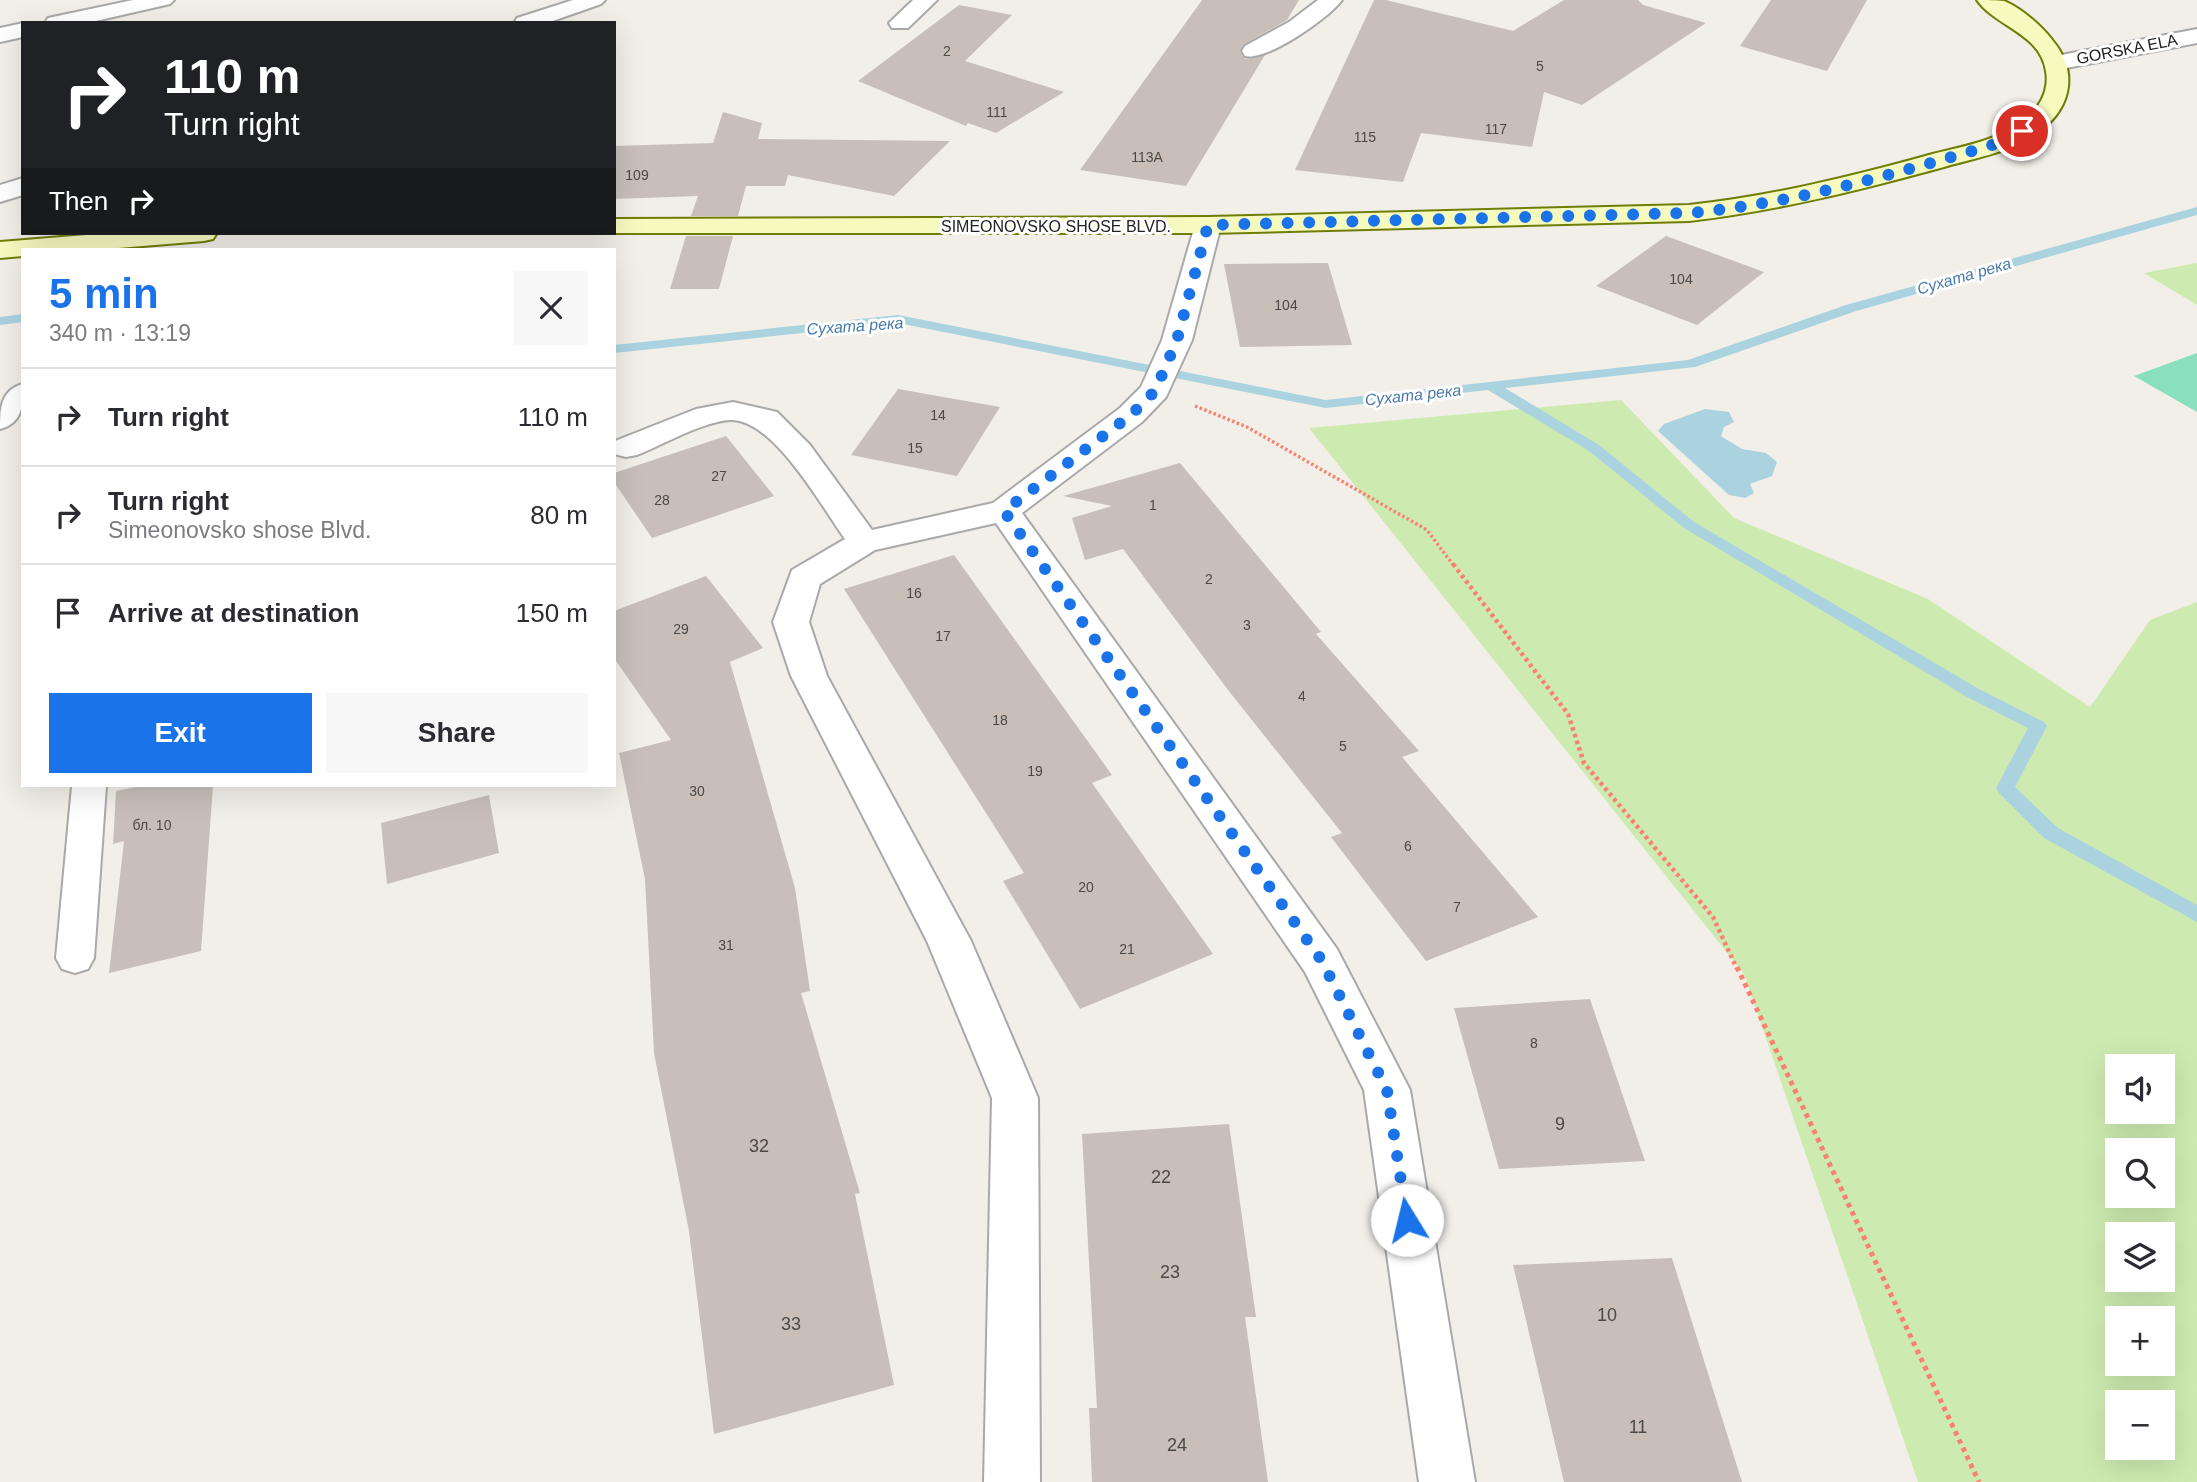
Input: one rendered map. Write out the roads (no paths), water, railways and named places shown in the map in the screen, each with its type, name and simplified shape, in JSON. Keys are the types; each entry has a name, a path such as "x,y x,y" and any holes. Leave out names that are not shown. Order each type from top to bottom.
{"street":[{"path":"65,21 163,0"},
{"path":"521,0 534,20 594,0"},
{"path":"900,23 926,0"},
{"path":"1254,51 1297,27 1331,0"},
{"path":"1988,0 2023,24 2056,62"},
{"path":"0,36 21,31"},
{"name":"GORSKA ELA","path":"2056,62 2197,36"},
{"name":"SIMEONOVSKO SHOSE BLVD.","path":"616,227 1208,225 1689,213 1791,200 1840,189 2006,141 2037,122 2054,100 2059,80 2056,62"},
{"path":"0,194 21,187"},
{"path":"1012,1482 1015,1098 948,942 809,676 791,622 803,578 864,542 1004,511 1131,415 1155,391 1177,340 1208,225"},
{"path":"24,248 180,235"},
{"path":"0,250 21,248"},
{"path":"626,448 707,416 733,411 766,419 799,452 864,542"},
{"path":"1004,511 1322,961 1387,1090 1447,1482"}],"lane":[{"path":"0,376 21,381"},
{"path":"0,421 21,395"},
{"path":"75,958 89,787"}],"water":[{"path":"1705,409 1729,412 1734,422 1724,427 1721,436 1742,449 1766,453 1777,462 1772,476 1750,484 1754,493 1745,498 1729,495 1658,431 1664,424"}],"waterway":[{"name":"Сухата река","path":"616,349 898,319 1326,404 1690,364 1851,308 2197,211"},
{"name":"Сухата река","path":"0,321 21,318"},
{"path":"1491,386 1594,448 1689,525 1973,693 2038,726 2005,788 2051,833 2197,914"}]}
